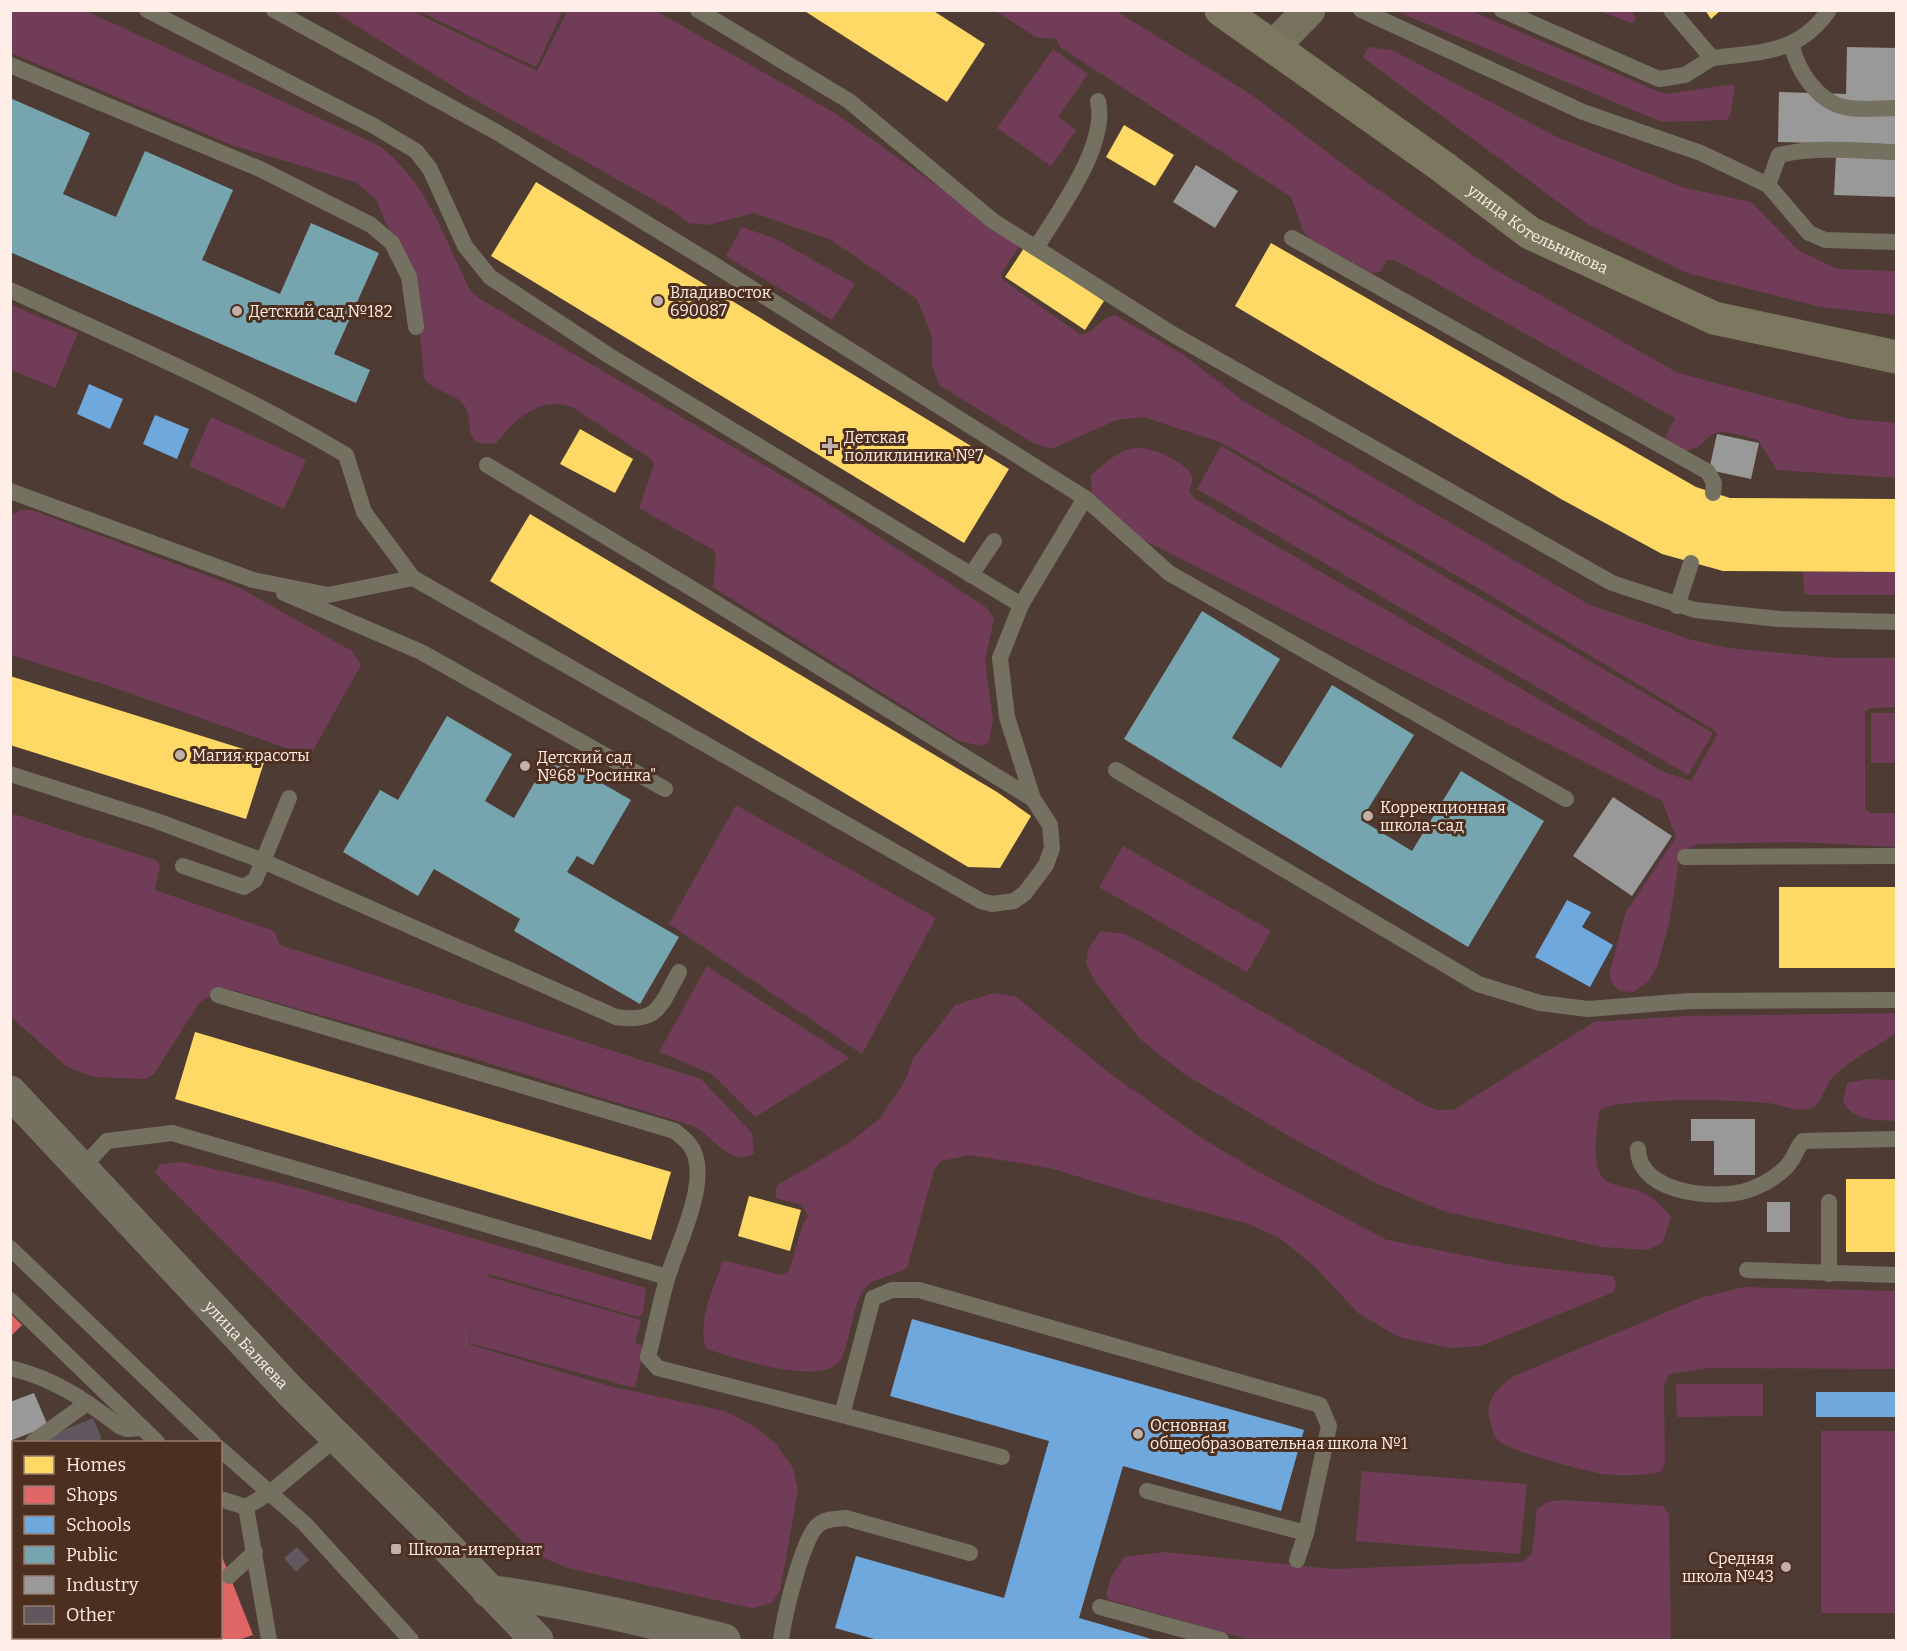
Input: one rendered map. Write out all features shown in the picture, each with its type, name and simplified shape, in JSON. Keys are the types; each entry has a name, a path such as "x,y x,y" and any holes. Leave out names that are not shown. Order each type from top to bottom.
{"main road":[{"name":"улица Котельникова","path":"1221,10 1530,232 1714,318 1896,357"},
{"path":"1274,46 1309,10"}],"street":[{"name":"улица Баляева","path":"10,1092 336,1438 425,1524 528,1637"},
{"path":"488,1591 596,1609 723,1641"}],"lane":[{"path":"147,10 354,116 416,151 430,168 465,246 490,277 608,355 1021,605"},
{"path":"274,10 500,134 713,264 1085,498 1170,573 1566,799"},
{"path":"698,10 849,101 993,221 1174,336 1612,583 1677,606 1779,619 1896,622"},
{"path":"1361,10 1583,112 1701,153 1768,185 1809,232 1825,240 1896,242"},
{"path":"1502,10 1659,79 1685,75 1712,58 1769,51 1792,45 1806,36 1830,10"},
{"path":"1671,10 1712,58"},
{"path":"1792,45 1795,60 1807,79 1831,101 1845,107 1896,108"},
{"path":"10,65 260,169 371,225 392,243 409,277 416,327"},
{"path":"1036,248 1082,170 1098,132 1101,114 1098,100"},
{"path":"1768,185 1779,155 1821,150 1896,152"},
{"path":"1292,238 1708,472 1714,483 1713,493"},
{"path":"10,290 161,359 310,433 346,455 364,512 412,578 981,901 992,904 1014,901 1025,893 1046,865 1052,848 1050,825 1033,800 1007,717 1000,658 1021,605 1085,498"},
{"path":"487,465 701,594 1033,800"},
{"path":"10,491 253,580 421,652 665,789"},
{"path":"971,575 994,541"},
{"path":"1677,606 1690,563"},
{"path":"253,580 328,595 412,578"},
{"path":"1116,770 1478,984 1540,1003 1588,1009 1689,1001 1896,1000"},
{"path":"10,774 157,820 263,861 616,1017 637,1021 651,1016 679,972"},
{"path":"183,866 244,886 255,880 289,798"},
{"path":"1685,857 1896,856"},
{"path":"218,995 675,1131 690,1144 695,1155 698,1178 695,1198 667,1277 648,1357 658,1368 1002,1457"},
{"path":"82,1168 106,1141 172,1133 667,1277"},
{"path":"1638,1149 1642,1169 1658,1182 1673,1189 1709,1193 1745,1191 1755,1188 1791,1162 1803,1141 1896,1139"},
{"path":"1829,1202 1829,1274"},
{"path":"10,1248 211,1441"},
{"path":"1747,1270 1896,1275"},
{"path":"842,1415 873,1298 892,1290 919,1290 1320,1405 1329,1426 1306,1533 1297,1560"},
{"path":"10,1300 140,1436"},
{"path":"10,1368 38,1374 69,1390 119,1426 140,1436"},
{"path":"36,1441 87,1403"},
{"path":"222,1500 246,1507 271,1492 336,1438"},
{"path":"222,1451 305,1524 411,1641"},
{"path":"1147,1491 1306,1533"},
{"path":"246,1507 269,1641"},
{"path":"781,1641 804,1549 818,1525 824,1522 846,1518 970,1553"},
{"path":"229,1576 255,1552"},
{"path":"1100,1607 1221,1641"}],"shaded area":[{"path":"557,10 562,13 536,67 418,11"},
{"path":"10,11 86,11 380,146 410,177 422,194 470,290 480,299 820,498 987,608 994,619 985,661 993,720 989,742 982,746 959,741 713,587 716,555 713,550 639,508 654,465 651,459 572,407 549,404 538,407 520,418 496,443 477,442 470,432 469,418 463,404 432,386 424,378 415,273 386,223 376,199 355,182 232,145 11,53"},
{"path":"333,11 412,11 537,71 566,14 561,11 656,11 838,115 1020,245 1001,274 1003,280 1081,335 1115,315 1182,354 1245,402 1590,605 1692,640 1729,648 1837,658 1896,658 1896,707 1870,708 1865,712 1865,808 1870,813 1896,813 1896,847 1797,842 1697,844 1686,850 1679,860 1669,924 1657,967 1648,982 1633,992 1620,991 1613,985 1609,974 1626,912 1676,837 1662,801 1128,532 1092,500 1091,475 1112,458 1129,449 1149,449 1173,459 1190,473 1192,480 1189,491 1194,498 1664,772 1691,781 1717,735 1714,730 1468,582 1220,442 1143,417 1117,420 1051,449 1033,443 939,385 932,365 932,337 917,299 831,240 754,213 708,225 689,223 670,209 467,95"},
{"path":"995,11 1116,11 1249,93 1367,182 1489,266 1678,373 1851,419 1896,423 1896,478 1777,470 1758,440 1725,432 1715,433 1699,446 1683,451 1665,438 1675,418 1395,260 1387,260 1380,272 1372,273 1312,241 1304,233 1291,197 1060,47 1056,39 1036,37"},
{"path":"1396,11 1472,11 1668,94 1732,84 1735,87 1730,116 1726,120 1662,122"},
{"path":"1599,11 1633,11 1636,19 1631,23"},
{"path":"1369,47 1392,50 1557,137 1685,188 1751,202 1798,250 1837,269 1896,271 1896,315 1820,307 1687,273 1589,225 1369,62 1363,57"},
{"path":"1053,49 1088,74 1058,117 1076,130 1051,166 997,128"},
{"path":"742,227 776,239 855,284 832,320 726,256"},
{"path":"11,305 78,333 55,388 11,370"},
{"path":"211,417 306,460 284,509 189,466"},
{"path":"1221,446 1713,733 1688,775 1197,489"},
{"path":"21,510 32,510 240,588 352,651 361,665 311,754 303,754 106,685 11,655 11,515"},
{"path":"1803,572 1896,572 1896,595 1809,595 1804,593"},
{"path":"1871,713 1896,713 1896,763 1871,763"},
{"path":"736,805 936,918 862,1054 669,924"},
{"path":"11,813 155,860 160,865 155,890 274,931 280,945 701,1079 752,1133 754,1153 746,1157 739,1157 724,1150 696,1127 472,1058 221,987 199,1003 154,1074 146,1079 93,1077 67,1067 11,1017"},
{"path":"1123,846 1271,931 1247,972 1099,887"},
{"path":"1101,931 1125,934 1154,949 1424,1105 1437,1110 1453,1110 1594,1022 1686,1016 1896,1013 1896,1033 1839,1071 1829,1082 1817,1104 1808,1109 1752,1102 1682,1100 1615,1105 1602,1109 1599,1112 1596,1160 1602,1177 1612,1184 1648,1196 1671,1217 1663,1242 1648,1250 1602,1247 1443,1211 1378,1184 1301,1143 1184,1074 1140,1039 1096,983 1086,964 1088,949"},
{"path":"707,966 850,1058 755,1117 712,1074 659,1052"},
{"path":"994,993 1015,996 1112,1075 1200,1137 1255,1170 1387,1240 1513,1265 1613,1276 1616,1283 1614,1292 1480,1346 1451,1348 1399,1337 1358,1313 1316,1268 1281,1239 1249,1224 1141,1196 1050,1168 971,1155 941,1161 934,1170 907,1268 872,1282 863,1291 842,1357 833,1366 819,1371 800,1371 757,1364 707,1349 703,1329 705,1317 722,1262 727,1261 782,1275 789,1271 803,1224 808,1216 802,1205 776,1198 775,1191 778,1185 852,1141 880,1118 905,1081 913,1059 955,1005"},
{"path":"1868,1079 1896,1080 1896,1121 1860,1117 1848,1109 1843,1102 1847,1083"},
{"path":"182,1162 291,1186 646,1288 643,1314 638,1317 488,1274 468,1344 613,1387 725,1411 757,1428 776,1444 793,1468 798,1490 780,1591 772,1603 752,1608 567,1568 544,1558 527,1546 155,1173 160,1164"},
{"path":"486,1276 641,1320 635,1343 645,1346 635,1388 469,1343"},
{"path":"1744,1287 1896,1291 1896,1369 1709,1368 1669,1374 1664,1384 1665,1465 1660,1472 1639,1475 1604,1474 1519,1451 1496,1438 1489,1417 1490,1402 1497,1391 1514,1376 1700,1298"},
{"path":"1676,1384 1763,1384 1763,1416 1677,1417"},
{"path":"1821,1431 1896,1431 1896,1613 1821,1613"},
{"path":"1362,1471 1527,1484 1520,1554 1356,1541"},
{"path":"1562,1500 1663,1506 1669,1514 1671,1640 1250,1640 1109,1600 1106,1595 1111,1577 1124,1557 1165,1552 1332,1569 1523,1562 1532,1554 1537,1509 1547,1502"}],"building: Homes":[{"path":"803,10 932,10 985,44 947,102"},
{"path":"1705,10 1721,10 1711,19"},
{"path":"1124,125 1174,155 1155,186 1106,157"},
{"path":"536,182 1009,469 964,543 491,256"},
{"path":"1271,243 1696,487 1730,498 1896,499 1896,572 1723,571 1662,554 1561,499 1235,306"},
{"path":"1024,248 1104,301 1085,330 1005,277"},
{"path":"580,429 633,459 615,493 560,464"},
{"path":"530,514 997,792 1031,816 1000,868 968,867 490,581"},
{"path":"10,676 266,756 246,819 10,745"},
{"path":"1779,887 1896,887 1896,968 1779,968"},
{"path":"195,1032 671,1172 651,1240 175,1099"},
{"path":"1846,1179 1896,1179 1896,1252 1846,1252"},
{"path":"749,1196 801,1210 790,1251 738,1236"}],"building: Shops":[{"path":"10,1313 22,1325 10,1337"},
{"path":"222,1557 253,1635 238,1640 72,1640 222,1639"}],"building: Schools":[{"path":"89,384 123,399 110,429 77,414"},
{"path":"155,415 189,429 177,459 143,444"},
{"path":"1567,900 1591,912 1582,927 1613,945 1590,987 1535,957"},
{"path":"912,1319 1304,1430 1281,1511 1123,1466 1079,1618 1155,1640 878,1640 835,1628 856,1556 1004,1598 1049,1441 890,1396"},
{"path":"1816,1392 1896,1392 1896,1417 1816,1417"}],"building: Public":[{"path":"10,98 90,133 63,194 116,217 145,151 233,190 202,260 280,294 311,223 379,253 334,354 370,370 356,403 10,252"},
{"path":"1202,611 1280,659 1232,738 1281,768 1332,685 1414,735 1361,820 1412,851 1461,771 1544,821 1468,947 1124,739"},
{"path":"447,716 512,754 485,801 514,818 551,754 631,800 593,865 577,856 567,872 679,937 640,1004 514,931 520,919 434,869 418,896 343,852 380,790 398,800"}],"building: Industry":[{"path":"1847,47 1896,48 1896,145 1778,142 1779,92 1846,94"},
{"path":"1836,156 1896,158 1896,197 1834,195"},
{"path":"1196,165 1238,191 1215,228 1173,202"},
{"path":"1717,434 1759,443 1751,479 1709,470"},
{"path":"1613,797 1672,836 1632,896 1573,856"},
{"path":"1691,1119 1755,1119 1755,1175 1714,1175 1714,1141 1691,1141"},
{"path":"1767,1202 1790,1202 1790,1232 1767,1232"},
{"path":"34,1393 48,1426 10,1441 10,1402"},
{"path":"10,1522 12,1522 12,1600 10,1600"},
{"path":"10,1602 12,1602 12,1639 14,1639 10,1640"}],"building: Other":[{"path":"93,1418 102,1439 46,1441 45,1438"},
{"path":"297,1547 309,1560 296,1572 284,1558"}],"place":[{"name":"Владивосток 690087","path":"658,301"},
{"name":"Детский сад №182","path":"237,311"},
{"name":"Детская поликлиника №7","path":"830,446"},
{"name":"Магия красоты","path":"180,755"},
{"name":"Детский сад №68 \"Росинка\"","path":"525,766"},
{"name":"Коррекционная школа-сад","path":"1368,816"},
{"name":"Основная общеобразовательная школа №1","path":"1138,1434"},
{"name":"Школа-интернат","path":"396,1549"},
{"name":"Средняя школа №43","path":"1786,1567"}]}
